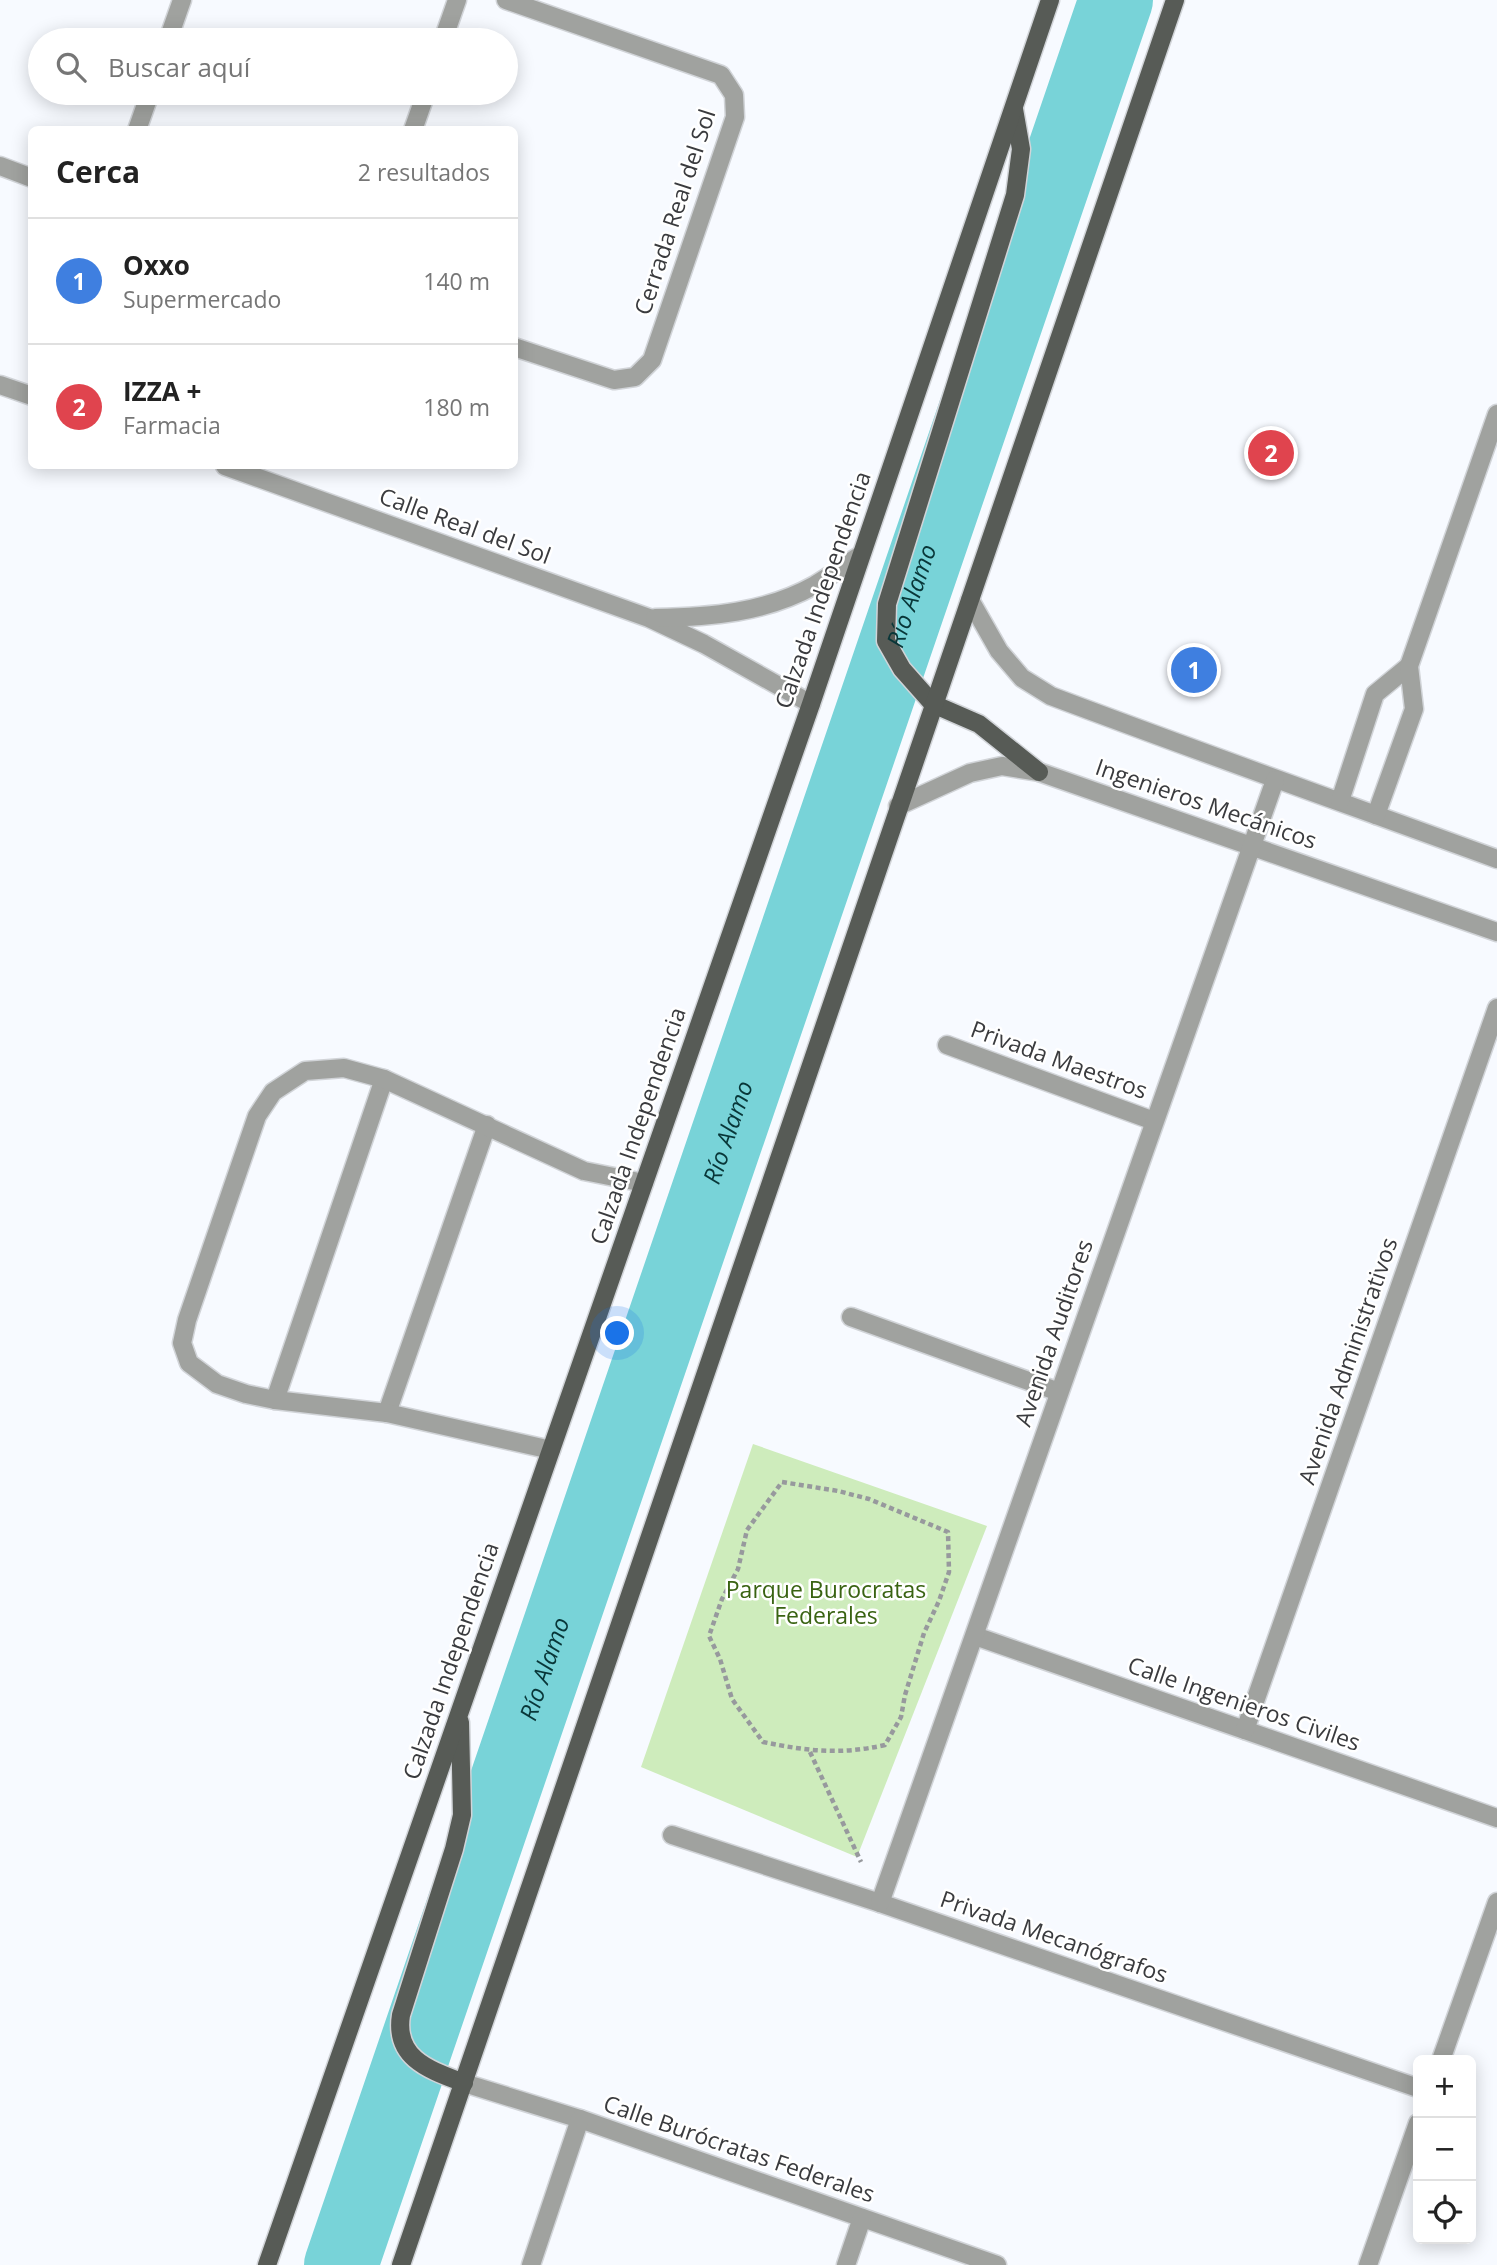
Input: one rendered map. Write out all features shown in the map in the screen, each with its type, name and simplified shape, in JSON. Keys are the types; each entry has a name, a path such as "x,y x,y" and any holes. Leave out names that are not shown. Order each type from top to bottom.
{"main road":[{"name":"Calzada Independencia","path":"267,2265 811,704 1050,0"},
{"path":"401,2265 1175,0"},
{"path":"1014,106 1021,149 1015,195 887,604 886,641 902,669 933,704 979,724 1039,772"},
{"path":"460,1711 462,1815 398,2029 404,2045 414,2059 429,2070 464,2083"}],"street":[{"path":"172,28 182,0"},
{"path":"447,28 457,0"},
{"name":"Cerrada Real del Sol","path":"506,0 721,75 734,95 735,117 652,360 635,377 614,380 518,348"},
{"path":"138,126 146,105"},
{"path":"414,126 422,105"},
{"path":"0,166 28,176"},
{"path":"0,385 28,395"},
{"path":"1376,815 1414,709 1409,666 1497,414"},
{"name":"Calle Real del Sol","path":"233,469 649,618 715,650 811,704"},
{"name":"Calle Real del Sol","path":"649,618 706,617 761,607 813,586 861,555"},
{"name":"Ingenieros Mecánicos","path":"970,600 999,651 1022,678 1052,696 1275,780 1340,800 1497,859"},
{"path":"1340,800 1375,694 1409,666"},
{"name":"Ingenieros Mecánicos","path":"898,806 970,773 1002,766 1039,772 1497,932"},
{"name":"Avenida Auditores","path":"880,1903 1275,780"},
{"name":"Avenida Administrativos","path":"1245,1730 1497,1008"},
{"name":"Privada Maestros","path":"947,1045 1154,1121"},
{"path":"551,1450 387,1413 246,1394 217,1384 189,1363 182,1343 187,1320 257,1115 273,1092 305,1072 344,1068 384,1079 584,1171 644,1184"},
{"path":"275,1400 384,1079"},
{"path":"387,1413 488,1125"},
{"path":"851,1317 1059,1392"},
{"name":"Calle Ingenieros Civiles","path":"975,1636 1497,1818"},
{"name":"Privada Mecanógrafos","path":"672,1835 880,1903 1413,2086"},
{"path":"1443,2055 1497,1902"},
{"name":"Calle Burócratas Federales","path":"464,2083 580,2119 997,2265"},
{"path":"531,2265 580,2119"},
{"path":"1368,2265 1413,2137"},
{"path":"846,2265 862,2218"}],"path":[{"path":"782,1482 869,1499 948,1532 949,1572 924,1633 901,1717 884,1745 862,1750 810,1752 763,1742 732,1699 720,1659 709,1636 722,1598 738,1569 747,1530 782,1482"},
{"path":"810,1752 880,1903"}],"green space":[{"name":"Parque Burocratas Federales","path":"753,1444 987,1526 857,1857 641,1767"}],"waterway":[{"name":"Río Alamo","path":"341,2265 1116,0"}],"place":[{"name":"IZZA +","path":"1271,453"},
{"name":"Oxxo","path":"1194,670"}]}
